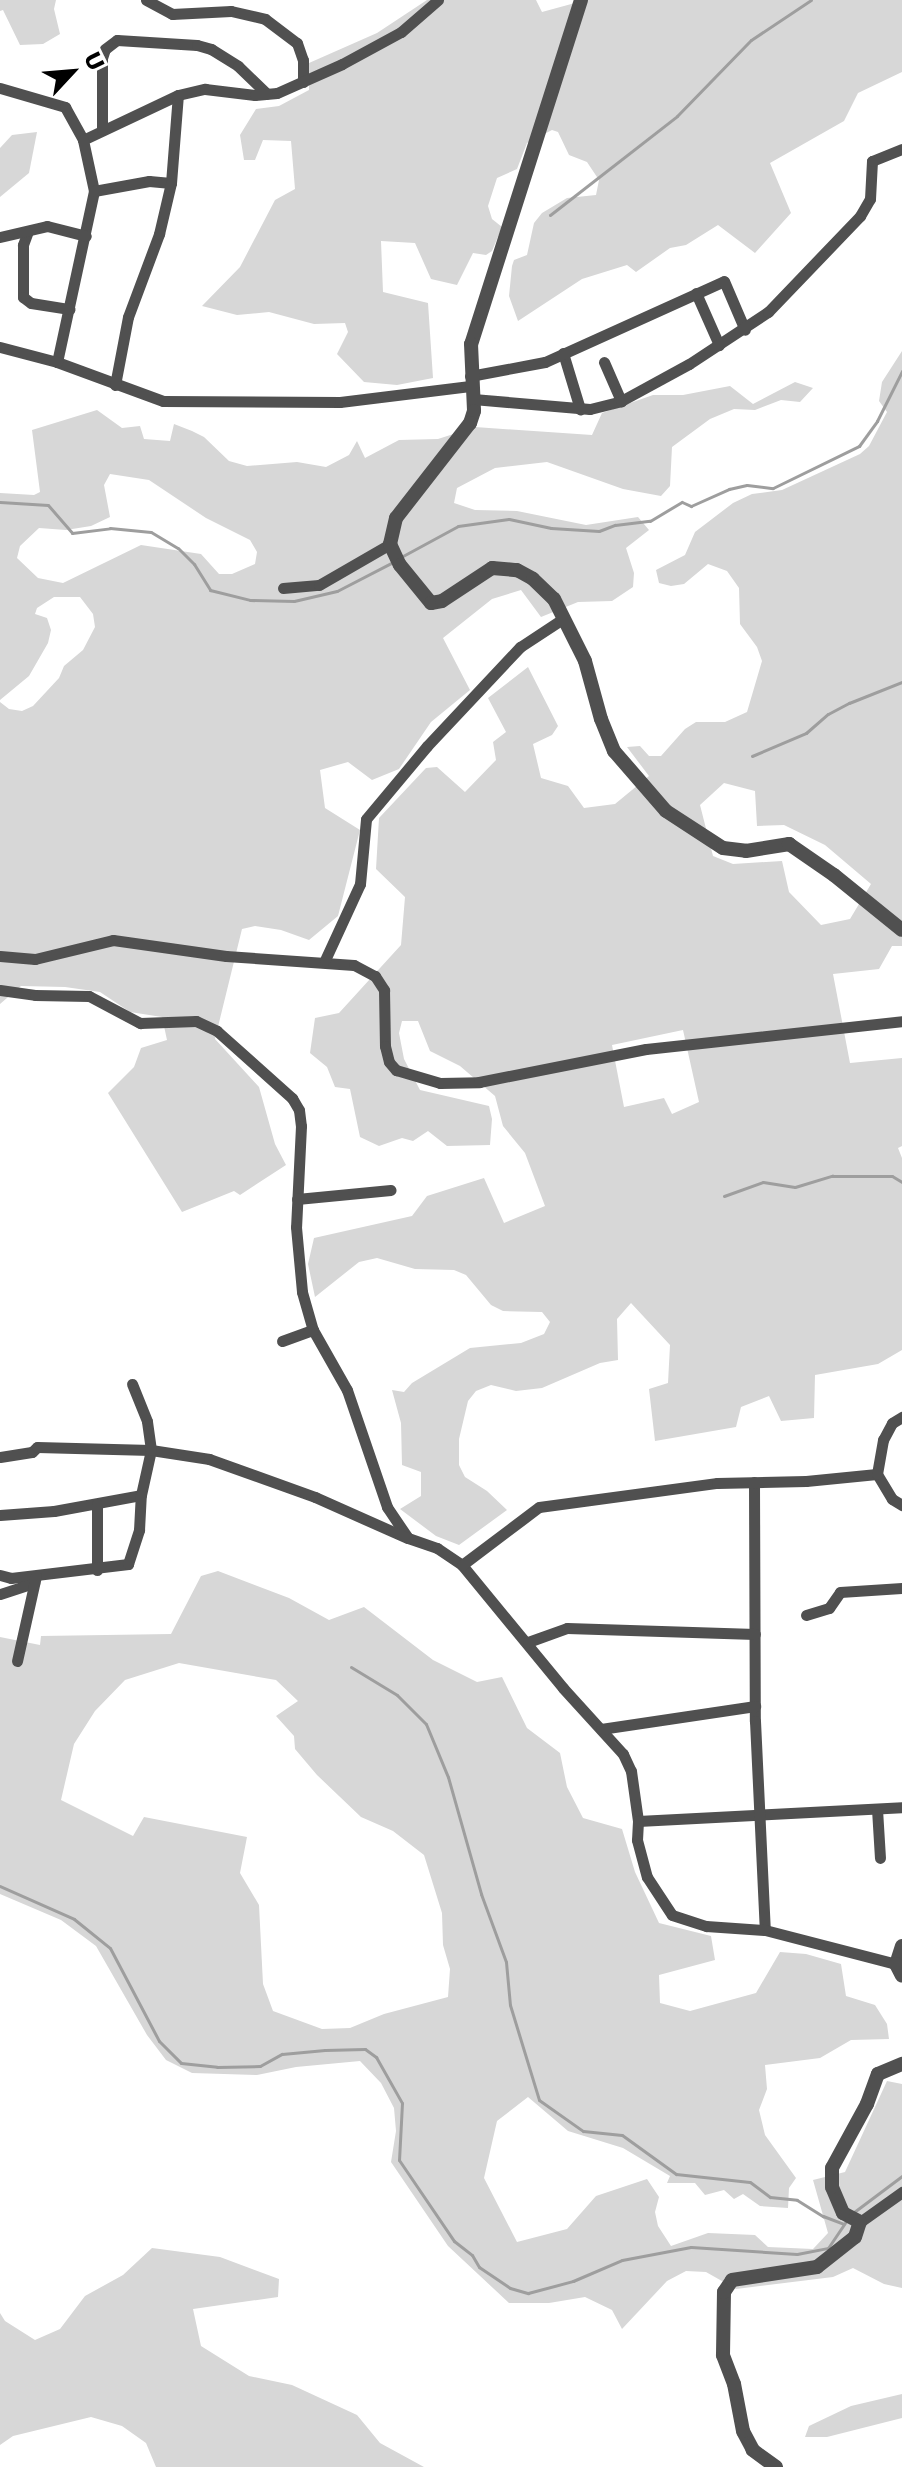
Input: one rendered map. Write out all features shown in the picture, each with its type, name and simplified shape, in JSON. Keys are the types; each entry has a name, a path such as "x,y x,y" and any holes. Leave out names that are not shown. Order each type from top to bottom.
{"street":[{"path":"146,0 156,9 182,16 231,11 265,19 297,43 303,60 303,82"},
{"path":"83,140 178,95 205,89 267,94 303,82 401,32 438,0"},
{"path":"581,0 471,344 470,423 396,518 395,555 431,603 437,603 492,568 523,572 542,586 564,618 590,673 609,741 626,768 666,811 723,848 746,851 789,844 834,875 902,930"},
{"path":"102,129 102,58 105,49 117,40 197,45 211,49 238,66 267,94"},
{"path":"0,88 65,107 83,140 94,191 57,362"},
{"path":"115,385 128,317 159,234 171,183 178,95"},
{"path":"471,387 580,409 621,401 745,330 768,312 860,216 870,199 872,161 902,149"},
{"path":"94,191 149,181 171,183"},
{"path":"0,237 47,226 86,236"},
{"path":"28,231 23,245 23,297 31,303 70,309"},
{"path":"0,347 57,362 163,401 340,402 471,387 563,353 722,282 728,283 745,330"},
{"path":"696,293 719,345"},
{"path":"563,353 580,409"},
{"path":"604,362 621,401"},
{"path":"283,588 319,585 395,555"},
{"path":"325,960 360,884 366,819 427,746 520,647 564,618"},
{"path":"0,956 35,959 113,940 226,956 325,960 354,965 375,976 384,990 385,1046 389,1062 396,1070 440,1083 479,1082 646,1049 902,1021"},
{"path":"0,990 35,995 89,996 140,1023 196,1021 217,1031 262,1068 299,1110 297,1254 313,1330 347,1390 387,1507 408,1538"},
{"path":"297,1199 391,1190"},
{"path":"282,1341 313,1330"},
{"path":"0,1575 35,1579 128,1564 132,1558 151,1450 147,1421 132,1384"},
{"path":"902,1417 892,1423 883,1440 877,1474 892,1499 902,1505"},
{"path":"0,1457 32,1452 37,1447 151,1450 209,1459 437,1548 462,1565 623,1754 631,1771 638,1821 637,1840 647,1877 672,1915 706,1926 765,1930 899,1970 902,1946"},
{"path":"462,1565 539,1507 717,1483 877,1474"},
{"path":"754,1482 755,1706 761,1817 760,1887 765,1930"},
{"path":"0,1515 97,1504 141,1495"},
{"path":"97,1504 97,1570"},
{"path":"372,1525 387,1507"},
{"path":"0,1594 35,1579"},
{"path":"17,1661 35,1579"},
{"path":"806,1615 829,1608 840,1592 902,1588"},
{"path":"528,1642 567,1628 755,1634"},
{"path":"601,1729 755,1706"},
{"path":"638,1821 761,1817 902,1807"},
{"path":"877,1809 880,1858"},
{"path":"776,2467 753,2450 743,2431 734,2384 723,2355 724,2292 732,2280 817,2267 855,2237 852,2218 832,2187 832,2168 867,2104 878,2074 902,2064"},
{"path":"852,2218 902,2192"}],"shaded area":[{"path":"0,0 56,0 54,9 60,34 43,44 20,45 3,10 0,11"},
{"path":"427,0 536,0 542,12 586,0 902,0 902,72 858,93 844,121 770,163 791,213 755,253 718,225 686,245 670,248 636,272 627,265 582,279 518,321 509,296 512,266 514,260 527,255 534,223 542,213 567,198 596,195 599,180 587,162 569,155 558,132 552,130 527,143 517,169 497,178 488,206 492,219 502,227 492,251 486,255 473,253 457,285 431,279 415,243 381,241 383,292 428,303 433,378 397,385 364,382 337,354 348,332 345,323 314,324 269,312 237,315 202,306 240,267 275,200 295,189 291,141 263,140 255,160 244,160 240,135 256,109 279,106 309,90 309,63 377,33"},
{"path":"37,132 29,173 0,197 0,148 12,135"},
{"path":"902,351 902,946 892,946 879,969 833,974 850,1063 902,1058 902,1146 898,1148 902,1158 902,1350 878,1364 815,1375 814,1418 781,1421 769,1396 741,1407 736,1427 655,1441 649,1389 668,1383 670,1345 631,1303 617,1319 618,1360 600,1363 542,1388 516,1391 491,1385 476,1391 468,1401 459,1439 459,1465 465,1477 487,1491 507,1510 459,1545 436,1536 400,1509 421,1496 421,1472 402,1465 401,1423 392,1390 404,1392 412,1383 470,1348 521,1343 544,1334 550,1322 542,1312 503,1311 491,1305 466,1275 454,1270 415,1269 377,1258 359,1262 315,1297 308,1264 314,1238 412,1216 427,1196 484,1178 504,1223 545,1206 525,1153 503,1126 495,1096 460,1066 430,1051 418,1021 402,1021 399,1033 404,1059 420,1090 489,1106 492,1119 490,1145 447,1146 428,1131 413,1141 402,1138 379,1146 360,1137 350,1089 335,1087 327,1067 310,1053 315,1018 339,1013 401,945 405,897 376,869 379,818 426,768 437,767 465,792 496,760 493,742 506,732 488,698 528,667 558,726 552,735 533,744 541,778 568,786 584,808 615,804 649,776 627,747 640,746 649,756 661,756 685,729 696,722 725,722 747,712 762,661 757,647 740,624 739,588 727,571 708,564 684,584 671,586 659,583 656,570 685,555 695,532 733,503 752,494 782,490 860,454 869,446 887,412 879,401 882,382","holes":["724,783 755,791 757,826 784,825 825,845 871,884 850,919 821,925 789,892 782,861 733,864 713,856 700,805","683,1030 699,1102 672,1114 664,1098 624,1107 612,1045"]},
{"path":"795,382 813,388 800,402 781,400 755,410 734,409 710,419 672,447 670,486 661,496 623,489 547,462 495,468 457,488 454,503 475,510 517,511 586,525 638,517 649,530 626,548 634,573 633,587 612,601 578,602 541,617 521,590 492,599 443,638 470,690 431,722 399,769 372,780 348,762 320,770 325,808 360,830 338,916 309,940 281,930 255,926 242,929 215,1039 259,1087 275,1144 286,1165 240,1195 234,1191 182,1212 108,1093 134,1067 141,1048 167,1040 162,1017 130,1012 100,992 65,987 21,986 0,1004 0,702 9,709 22,711 33,706 59,678 64,666 83,650 95,627 93,614 80,597 54,597 37,608 35,614 47,618 51,630 48,643 29,676 0,700 0,493 34,495 40,492 32,430 97,410 122,428 140,426 144,439 170,441 174,424 204,437 229,461 247,466 297,462 326,467 349,455 357,441 365,458 399,440 438,439 475,427 592,435 602,413 653,395 683,395 730,386 753,404","holes":["110,474 149,480 206,518 250,540 257,552 255,564 232,574 219,574 201,554 141,545 63,583 38,578 17,558 20,546 39,528 66,530 91,526 110,517 104,485"]},
{"path":"218,1571 289,1598 329,1620 364,1607 433,1660 477,1682 502,1677 527,1728 560,1753 567,1787 583,1818 622,1829 635,1872 659,1923 711,1936 715,1960 659,1975 660,2003 690,2011 756,1993 780,1952 806,1954 841,1964 846,1996 875,2005 887,2024 889,2039 851,2040 820,2058 765,2065 767,2089 759,2110 765,2135 796,2178 789,2188 788,2208 760,2206 743,2194 734,2199 724,2190 705,2195 695,2183 667,2183 670,2176 623,2148 568,2131 528,2097 497,2121 484,2178 517,2242 567,2229 596,2196 647,2179 659,2197 655,2212 658,2226 671,2246 708,2233 755,2235 768,2247 813,2249 828,2233 813,2180 845,2172 887,2081 902,2084 902,2288 884,2284 853,2268 833,2277 736,2289 706,2272 686,2271 667,2281 622,2329 612,2310 585,2297 549,2303 509,2303 448,2246 391,2162 396,2131 394,2108 381,2083 360,2061 296,2067 257,2075 192,2073 166,2060 147,2035 96,1946 61,1920 0,1894 0,1637 40,1645 41,1636 171,1634 201,1576","holes":["179,1663 276,1680 298,1701 276,1716 294,1736 295,1749 361,1817 393,1831 424,1855 442,1913 443,1945 450,1969 448,1997 384,2014 350,2028 322,2029 273,2011 263,1984 259,1905 240,1873 247,1837 144,1817 133,1836 61,1800 74,1744 95,1711 125,1680"]},
{"path":"152,2248 220,2257 279,2279 278,2297 193,2309 201,2346 249,2376 292,2385 357,2415 380,2443 424,2467 156,2467 146,2443 122,2426 91,2417 13,2436 0,2445 0,2313 5,2321 35,2340 60,2329 85,2296 123,2275"},
{"path":"902,2394 902,2418 827,2437 805,2437 809,2426 851,2406"}],"waterway":[{"path":"550,215 677,116 751,40 811,0"},
{"path":"401,557 458,526 509,519 551,528 599,531 615,525 650,521 682,502 691,506 729,489 747,485 773,488 859,446 877,421 902,371"},
{"path":"0,502 48,505 72,533 110,528 151,532 178,548 194,564 210,590 250,600 294,601 337,591 395,561"},
{"path":"752,756 806,733 828,714 849,703 902,682"},
{"path":"724,1196 763,1182 795,1187 832,1176 892,1176 902,1182"},
{"path":"351,1667 397,1695 426,1724 448,1777 481,1894 506,1962 510,2005 539,2100 583,2131 622,2135 676,2174 750,2182 770,2197 797,2200 823,2216 844,2224"},
{"path":"0,1886 74,1919 110,1948 159,2041 181,2063 217,2067 260,2066 282,2054 325,2050 365,2049 376,2057 402,2103 399,2160 454,2241 472,2255 479,2267 510,2288 528,2293 573,2281 622,2260 691,2247 797,2254 828,2248 846,2221"},
{"path":"854,2212 902,2176"}]}
